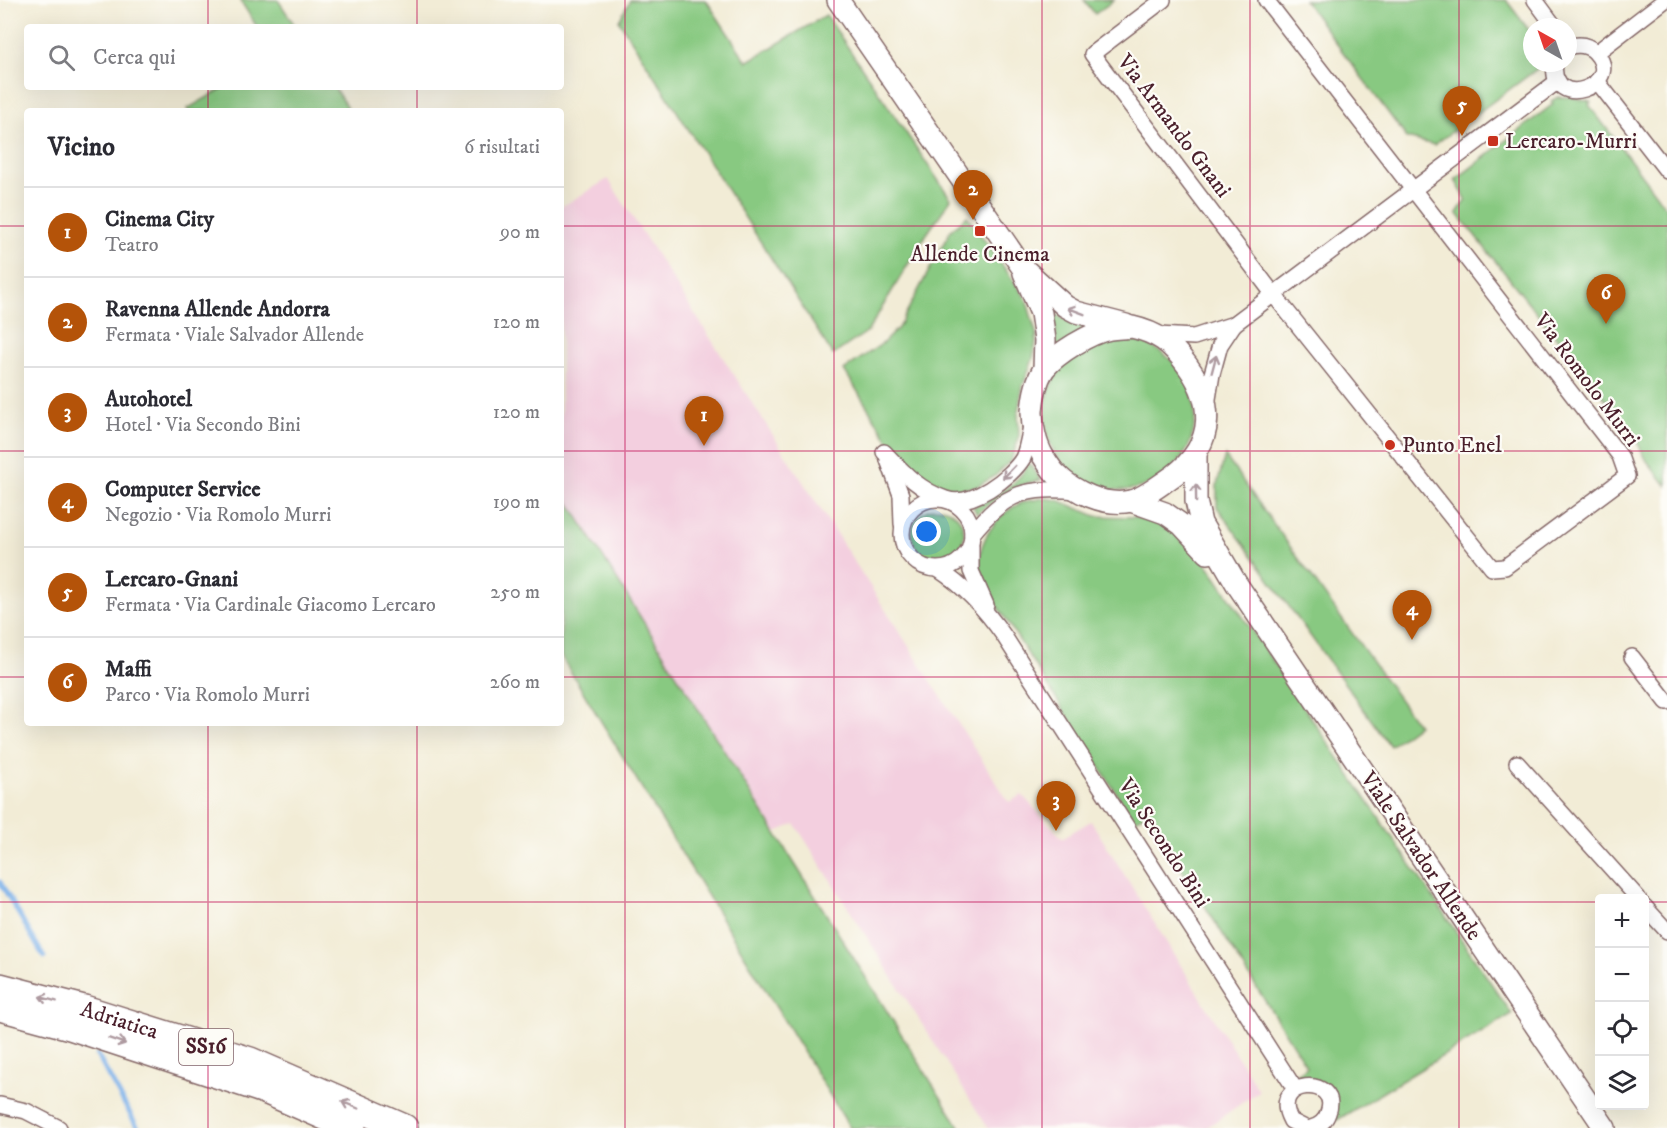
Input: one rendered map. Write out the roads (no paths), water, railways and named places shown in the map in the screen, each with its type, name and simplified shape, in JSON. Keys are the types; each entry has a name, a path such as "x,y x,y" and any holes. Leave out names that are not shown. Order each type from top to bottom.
{"highway":[{"name":"Adriatica","path":"0,987 84,1009 250,1061 404,1128"},
{"name":"Adriatica","path":"0,1007 70,1026 265,1090 352,1128"}],"main road":[{"path":"838,0 1022,267 1041,313 1045,340 1044,369"},
{"path":"1022,267 1065,306 1076,312 1132,327 1158,335 1177,352 1200,387 1207,408 1203,440 1197,455 1177,474 1153,490 1131,501 1113,501 1095,498 1078,491 1055,474 1039,449 1032,420 1032,403 1036,386 1044,369 1063,352 1085,339 1108,330 1132,327"},
{"name":"Viale Salvador Allende","path":"1197,455 1196,501 1201,523 1236,584 1605,1128"},
{"name":"Viale Salvador Allende","path":"1131,501 1165,513 1182,525 1236,584"}],"street":[{"name":"Via Armando Gnani","path":"1163,0 1092,54 1274,295"},
{"path":"1266,0 1413,190"},
{"path":"1535,0 1548,18"},
{"path":"1596,53 1665,0"},
{"path":"1555,72 1558,81 1563,86 1577,91 1592,87 1597,81 1601,67 1596,53 1584,45 1577,46"},
{"path":"1158,335 1194,337 1234,324 1558,81"},
{"path":"1597,81 1667,171"},
{"name":"Via Romolo Murri","path":"1274,295 1491,568 1505,567 1627,476 1620,456 1413,190"},
{"path":"1207,408 1212,374 1220,345 1234,324"},
{"path":"902,527 906,516 914,507 925,501 969,498 989,489 1007,476 1023,457 1032,420"},
{"path":"972,538 970,523 958,506 914,483 884,452 901,495 901,538 904,548 918,565 939,570 960,561 989,512 1009,499 1029,490 1078,491"},
{"name":"Via Secondo Bini","path":"972,538 971,571 994,621 1295,1089"},
{"name":"Via Secondo Bini","path":"939,570 960,584 994,621"},
{"path":"1632,657 1667,702"},
{"path":"1517,763 1634,894"},
{"path":"1649,911 1667,931"},
{"path":"1305,1128 1297,1125 1288,1115 1287,1101 1295,1089 1307,1085 1324,1092 1329,1109 1323,1122 1311,1128"},
{"path":"0,1105 26,1111 59,1128"}],"waterway":[{"path":"0,882 44,957"},
{"path":"97,1055 138,1128"}],"place":[{"name":"Lercaro-Gnani","path":"1462,136"},
{"name":"Lercaro-Murri","path":"1493,141"},
{"name":"Ravenna Allende Andorra","path":"973,220"},
{"name":"Allende Cinema","path":"980,231"},
{"name":"Maffi","path":"1606,324"},
{"name":"Punto Enel","path":"1390,445"},
{"name":"Cinema City","path":"704,446"},
{"name":"Computer Service","path":"1412,640"},
{"name":"Autohotel","path":"1056,831"}]}
